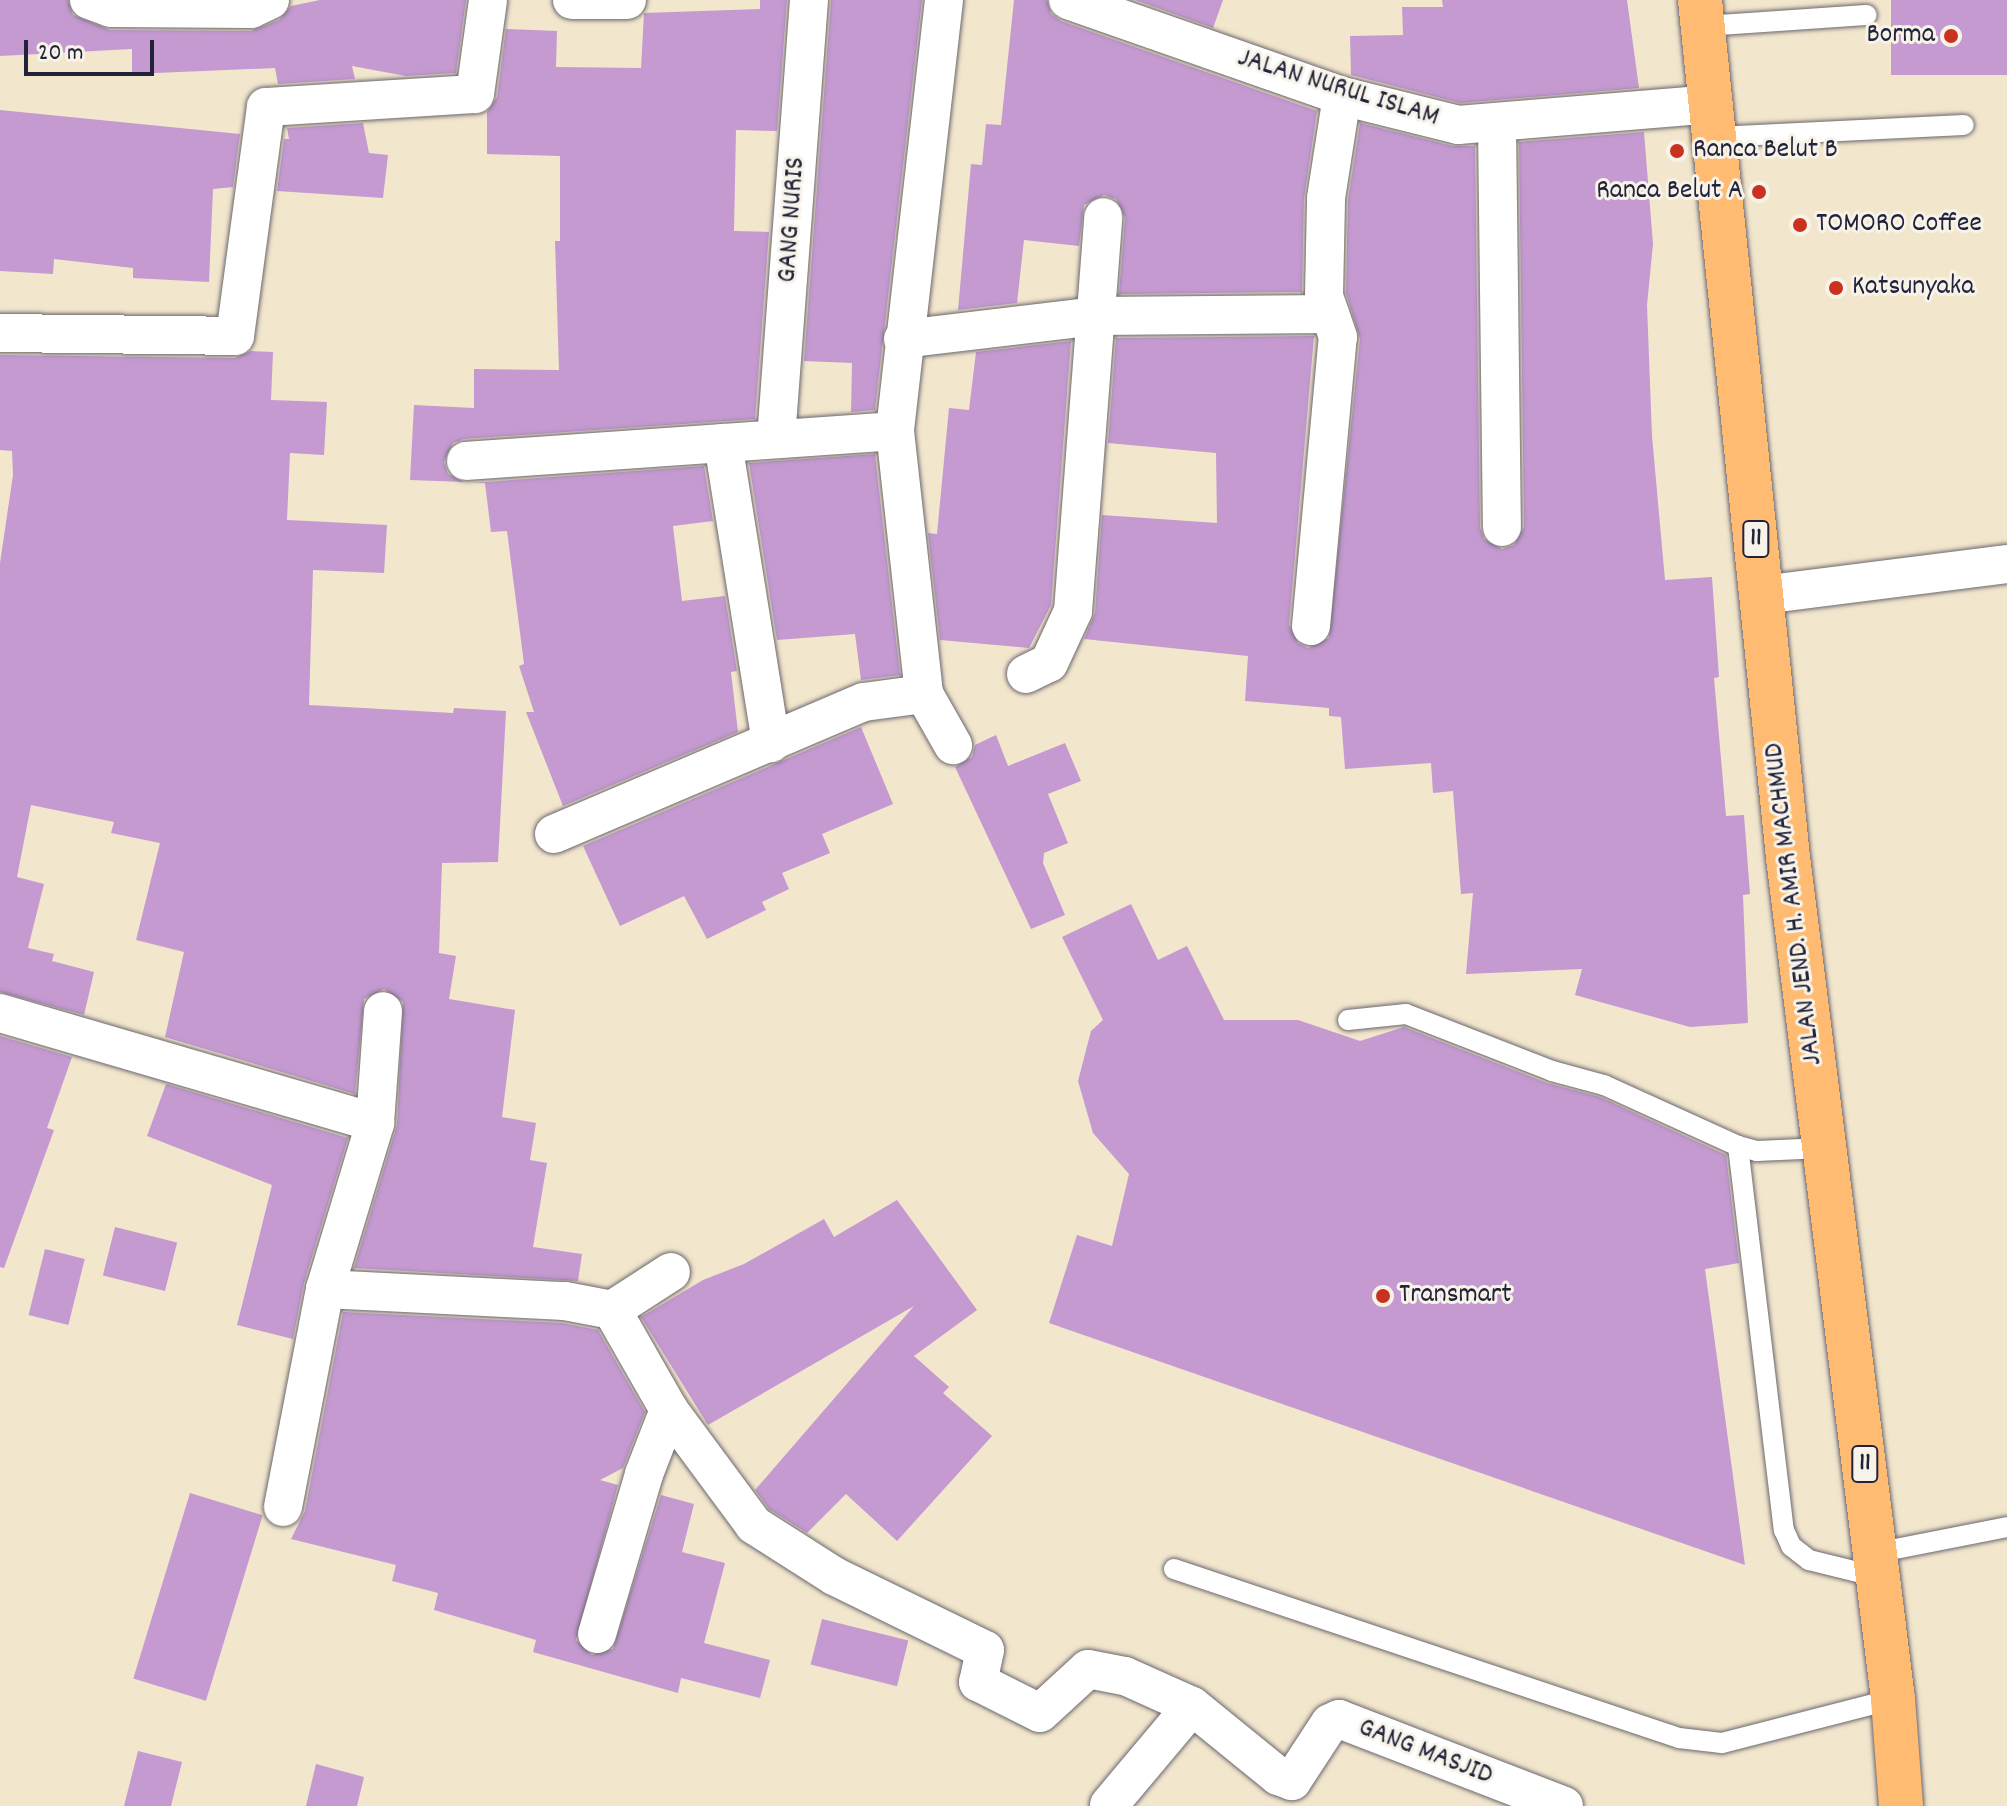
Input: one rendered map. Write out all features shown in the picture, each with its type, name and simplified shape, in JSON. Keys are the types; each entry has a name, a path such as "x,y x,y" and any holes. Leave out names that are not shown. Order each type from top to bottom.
{"highway":[{"name":"JALAN JEND. H. AMIR MACHMUD","path":"1702,13 1762,595 1816,1077 1893,1699 1901,1806"}],"street":[{"path":"89,0 111,8 204,9 251,9 270,0"},
{"path":"0,333 235,336 266,107 475,94 488,0"},
{"path":"572,0 627,0"},
{"name":"GANG NURIS","path":"776,439 809,0"},
{"path":"944,0 903,339 895,431 924,694 953,745"},
{"name":"JALAN NURUL ISLAM","path":"1068,0 1342,96 1458,125 1714,120"},
{"path":"1311,626 1333,422 1338,337 1324,296 1326,198 1342,96"},
{"path":"1497,125 1502,527"},
{"path":"1026,674 1049,663 1073,611 1103,217"},
{"path":"903,339 1096,316 1330,314"},
{"path":"466,461 895,431"},
{"path":"723,443 771,743"},
{"path":"1762,595 2007,564"},
{"path":"554,834 864,702 924,694"},
{"path":"283,1507 325,1289 375,1123 383,1011"},
{"path":"0,1013 375,1123"},
{"path":"325,1289 565,1301 612,1310 671,1272"},
{"path":"597,1634 644,1474 669,1410 612,1310"},
{"name":"GANG MASJID","path":"669,1410 754,1525 834,1576 985,1650 975,1679 1040,1713 1077,1675 1094,1667 1192,1706 1278,1776 1292,1781 1330,1723 1339,1719 1564,1806"},
{"path":"1109,1805 1192,1706"}],"lane":[{"path":"1702,13 1867,15"},
{"path":"1714,120 1964,125"},
{"path":"1348,1020 1406,1014 1552,1071 1604,1085 1738,1146 1757,1151 1823,1135"},
{"path":"1738,1146 1784,1530 1791,1546 1809,1560 1877,1565 2007,1527"},
{"path":"1174,1569 1679,1738 1722,1743 1893,1699"}],"building":[{"path":"0,0 68,0 73,15 110,30 251,31 279,20 291,6 320,0 466,0 456,73 406,76 352,66 355,79 278,84 275,68 132,74 132,49 0,56"},
{"path":"760,0 787,0 777,131 736,130 734,231 769,232 755,419 464,439 453,443 444,462 448,474 464,482 410,480 414,405 474,408 474,369 559,370 555,241 560,241 560,156 487,154 487,112 497,97 506,29 557,31 556,67 641,68 644,13 760,9"},
{"path":"831,0 922,0 875,410 851,412 852,363 804,361"},
{"path":"1014,0 1047,0 1051,14 1061,21 1317,111 1304,198 1302,292 1119,294 1125,218 1116,199 1104,195 1084,205 1079,246 1024,240 1017,303 958,310 971,164 982,165 986,124 1001,125"},
{"path":"1135,0 1223,0 1213,28"},
{"path":"1442,0 1627,0 1639,88 1460,103 1351,75 1350,36 1403,35 1402,7 1443,7"},
{"name":"Borma","path":"1891,0 2007,0 2007,75 1891,75"},
{"path":"0,110 240,134 233,187 213,189 209,282 133,278 133,268 54,259 53,274 0,271"},
{"path":"363,123 369,153 388,155 383,198 277,191 284,139 289,139 287,128"},
{"path":"1360,123 1453,146 1475,146 1480,527 1484,539 1502,549 1514,545 1524,527 1519,142 1644,132 1653,244 1647,305 1652,436 1665,580 1712,577 1719,677 1714,678 1726,816 1744,815 1750,894 1743,895 1748,1023 1690,1027 1575,995 1582,969 1466,974 1473,893 1461,894 1453,791 1433,793 1431,763 1345,769 1341,717 1329,716 1329,708 1245,701 1248,656 1084,639 1095,613 1102,515 1217,523 1216,453 1108,443 1116,338 1314,336 1289,625 1298,643 1308,648 1329,638 1360,339 1346,293 1348,200"},
{"path":"1071,341 1051,605 1029,648 940,640 928,533 937,534 949,408 969,410 976,352"},
{"path":"251,351 273,352 271,400 327,402 324,455 290,453 287,520 387,525 384,573 313,570 309,705 453,713 454,708 506,711 498,862 442,863 439,953 456,956 449,999 515,1010 502,1117 536,1123 530,1160 547,1163 533,1247 582,1254 578,1281 354,1268 397,1125 403,1002 384,989 364,999 355,1094 165,1037 184,952 136,940 160,843 111,833 114,822 31,805 17,877 44,884 28,948 54,954 52,961 94,972 84,1015 0,992 0,563 13,475 12,451 0,450 0,355 235,358"},
{"path":"875,454 900,675 861,680 855,634 777,640 749,463"},
{"path":"704,466 713,521 673,526 682,601 725,596 737,671 731,672 738,732 563,806 526,712 534,712 519,666 524,664 507,531 491,532 485,483 472,483"},
{"path":"861,727 893,804 822,834 830,853 782,873 789,889 762,902 766,910 707,939 684,896 620,926 583,846"},
{"path":"996,735 1008,766 1065,743 1081,781 1048,794 1068,843 1044,853 1043,863 1065,915 1031,929 955,767 972,757 975,745"},
{"name":"Transmart","path":"1131,904 1158,960 1187,946 1224,1020 1298,1020 1360,1041 1404,1027 1547,1083 1600,1097 1726,1155 1739,1263 1705,1269 1745,1565 1049,1323 1077,1235 1112,1246 1129,1174 1093,1133 1078,1081 1091,1031 1103,1020 1062,937"},
{"path":"0,1036 72,1057 47,1128 54,1130 4,1268 0,1267"},
{"path":"166,1084 348,1138 304,1283 293,1339 237,1325 272,1185 147,1136"},
{"path":"897,1200 977,1310 914,1356 949,1387 943,1393 992,1436 897,1541 846,1494 807,1533 769,1509 755,1490 914,1306 708,1425 641,1317 703,1280 744,1264 824,1219 834,1237"},
{"path":"115,1227 177,1242 165,1291 103,1276"},
{"path":"45,1249 85,1259 68,1325 29,1315"},
{"path":"343,1312 562,1323 598,1330 645,1412 623,1468 600,1480 618,1485 576,1640 592,1655 613,1649 661,1495 694,1504 682,1552 725,1563 704,1643 770,1660 760,1698 681,1678 678,1693 533,1652 536,1640 434,1610 438,1593 392,1581 396,1565 291,1539 305,1511"},
{"path":"190,1493 263,1515 206,1701 133,1679"},
{"path":"822,1619 908,1641 897,1686 811,1665"},
{"path":"138,1751 182,1762 171,1806 124,1806"},
{"path":"316,1764 364,1777 357,1806 306,1806"}],"place":[{"name":"Borma","path":"1951,36"},
{"name":"Ranca Belut B","path":"1677,151"},
{"name":"Ranca Belut A","path":"1759,192"},
{"name":"TOMORO Coffee","path":"1800,225"},
{"name":"Katsunyaka","path":"1836,288"},
{"name":"Transmart","path":"1383,1296"}]}
